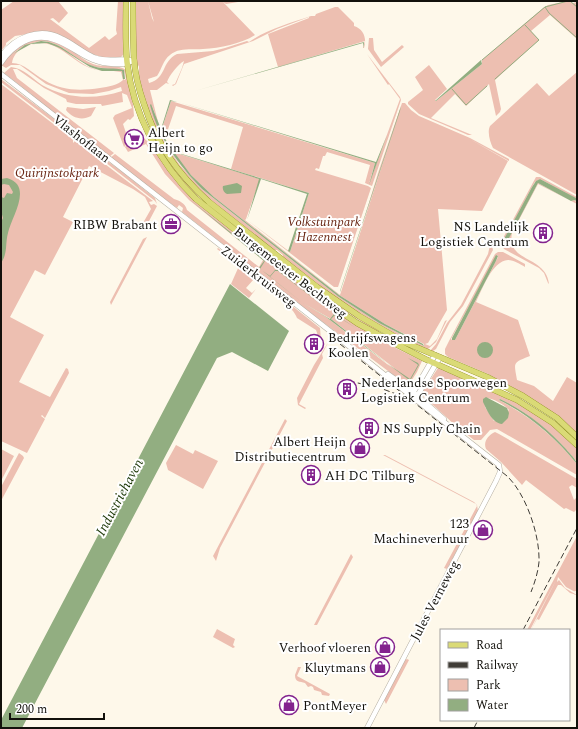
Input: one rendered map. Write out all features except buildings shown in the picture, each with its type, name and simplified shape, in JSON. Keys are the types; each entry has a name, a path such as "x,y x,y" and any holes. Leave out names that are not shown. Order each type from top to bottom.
{"main road":[{"name":"Burgemeester Bechtweg","path":"126,1 127,62 137,104 155,146 184,187 196,199 325,301 357,323 434,363 518,400 553,423 577,445"},
{"name":"Burgemeester Bechtweg","path":"133,1 134,60 141,97 152,128 173,164 194,189 339,303 391,335 487,377 523,396 557,418 577,437"}],"street":[{"path":"1,56 8,47 23,37 30,34 47,34 62,38 96,58 109,61 127,62"},
{"path":"1,63 14,47 28,40 41,38 58,41 96,62 104,64 134,60"},
{"name":"Vlashoflaan","path":"1,74 162,201"},
{"name":"Zuiderkruisweg","path":"162,201 412,394 497,463 500,470"},
{"path":"417,398 437,356"},
{"path":"412,394 434,363"},
{"name":"Jules Verneweg","path":"367,728 496,481 500,470"}],"green space":[{"path":"14,1 58,1 68,13 59,23 53,18 50,19 89,48 105,36 109,40 117,34 118,1 124,1 123,55 120,58 104,58 34,33 15,36 6,43 1,51 1,10"},
{"path":"134,1 148,1 244,1 226,4 223,2 255,35 243,41 223,47 181,50 174,52 166,59 157,76 148,79 149,83 155,81 162,74 168,61 177,54 213,51 247,41 249,42 271,30 338,7 354,23 354,26 360,29 364,35 365,41 278,67 268,34 309,17 277,29 253,41 184,64 176,84 173,86 172,85 175,84 184,61 172,74 167,82 169,84 166,83 157,90 150,90 159,126 152,105 159,132 165,143 179,164 202,189 339,297 379,323 424,346 424,344 385,324 339,295 214,197 191,175 173,152 260,179 245,220 340,295 401,107 364,219 378,173 402,103 405,103 419,116 470,138 509,159 509,161 468,138 508,161 482,211 438,209 447,310 428,343 425,344 430,346 437,339 445,321 447,320 436,342 427,350 388,331 370,320 317,284 282,257 283,255 277,250 274,250 213,202 189,180 168,153 149,116 138,74 139,65 137,68"},
{"path":"568,1 573,3 577,2 577,39 550,15 531,31 539,40 495,80 501,109 496,116 489,84 466,106 455,94 431,118 472,135 468,135 419,114 408,104 408,102 423,90 415,77 429,65 447,89 435,100 436,101 482,64 482,60 543,8 548,5"},
{"path":"369,38 373,38 374,50 382,62 402,45 404,47 381,67 368,49"},
{"path":"36,39 58,42 93,64 123,68 126,70 134,116 123,124 129,142 124,147 113,118 115,115 132,108 127,95 122,93 123,102 102,106 101,104 76,104 67,102 66,99 44,88 17,69 13,69 17,78 114,153 109,157 4,73 11,67 16,68 24,71 51,90 81,97 112,94 122,91 121,87 93,94 69,93 46,84 20,65 11,65 6,68 1,65 18,46","holes":["43,41 53,44 42,43 55,46 90,68 121,72 123,80 106,87 85,90 64,88 51,84 21,65 12,63 13,58 21,49 13,54 23,47","55,44 62,48 81,61 92,66 124,70 126,79 124,80 122,71 91,68"]},
{"name":"Volkstuinpark Hazennest","path":"367,54 401,100 372,186 365,183 370,165 327,152 325,156 323,156 319,169 316,168 315,170 371,188 338,287 334,287 246,219 290,252 309,193 231,169 243,127 176,106 165,138 172,151 161,131 171,101 375,163 369,184 400,99 389,84 388,85"},
{"path":"577,72 577,195 493,148 489,131 490,126 537,83 549,96"},
{"path":"1,79 69,130 69,132 76,137 74,138 1,82"},
{"name":"Quirijnstokpark","path":"1,84 73,139 73,143 75,141 153,201 149,202 151,205 154,204 157,206 148,223 143,223 151,209 145,197 89,166 63,217 73,222 45,275 35,270 10,317 44,335 19,382 50,397 66,368 68,369 69,373 45,418 42,415 41,416 45,419 27,453 1,441"},
{"path":"67,107 83,109 96,107 91,116 88,118 77,118 68,113 66,110"},
{"path":"153,134 202,197 380,331 378,333 332,302 200,198 186,185 172,168 151,135"},
{"path":"140,135 153,146 162,160 208,210 372,333 388,344 422,361 408,386 308,311 182,212 183,208 179,205 177,208 110,158 115,154 174,199 182,203 187,210 259,267 263,260 189,200 165,174 146,144 128,152 125,147 129,143 131,145 140,141 142,138","holes":["303,303 331,319 398,371 326,317"]},
{"path":"76,137 155,198 157,204 78,141 78,139 75,139"},
{"path":"536,177 540,177 577,197 577,199 540,179 535,182 532,187 503,242 506,243 538,183 569,200 538,184 512,233 512,243 515,250 520,255 541,268 546,275 549,284 544,273 539,268 504,249 501,244"},
{"path":"147,237 111,305 110,302 143,239"},
{"path":"490,245 492,246 493,250 463,306 450,322 436,349 430,351 436,344 447,323 461,305 488,254"},
{"path":"218,248 258,279 254,279 246,288 252,293 256,289 249,298 231,284 239,266 217,249"},
{"path":"498,252 503,252 525,264 525,267 515,261 508,260 497,265 488,277 476,302 518,320 530,356 517,362 515,370 517,380 534,386 553,401 567,377 577,383 577,434 488,374 448,357 445,354 445,349 449,341 495,254","holes":["497,255 498,257 455,340 452,340 451,339"]},
{"path":"261,281 320,328 320,341 316,330 297,318 291,309 281,299 260,283"},
{"path":"329,341 322,354 323,358 299,404 306,408 305,409 298,405 297,398 314,365"},
{"path":"438,368 440,368 513,400 547,421 577,448 577,462 551,434 532,418 500,399 499,400 532,420 551,436 577,464 577,475 497,429 490,430 481,440 474,440 423,396 423,391","holes":["484,398 497,401 509,410 494,421 485,407"]},
{"path":"285,419 287,421 220,548 216,561 213,556"},
{"path":"495,432 577,479 577,488 572,485 569,487 574,500 577,497 577,509 574,512 566,508 564,509 526,480 522,485 501,462 486,449 485,444 487,439"},
{"path":"176,445 193,454 195,450 218,461 203,489 168,470 166,463"},
{"path":"1,449 14,456 1,481"},
{"path":"19,453 24,458 1,501 1,487"},
{"path":"383,455 385,455 476,504"},
{"path":"476,504 477,505 478,511 447,569 444,568 477,506"},
{"path":"577,536 577,591 574,591 577,593 566,587 558,577 557,582 559,580 565,588 577,595 570,593 561,585 558,585 539,620 537,619 532,629 556,580 531,629 528,629"},
{"path":"351,554 353,557 317,625 314,625"},
{"path":"217,629 235,639 233,645 235,647 233,648 213,637"},
{"path":"405,660 409,660 386,704 384,700"},
{"path":"298,667 301,667 297,676 330,694 329,696 322,695 321,692 314,690 313,687 308,687 305,683 297,681 295,675"}],"water":[{"path":"41,41 56,44 80,60 93,66 124,70 125,79 123,79 122,71 102,71 90,67 60,48 47,43 31,44 13,54 25,45"},
{"path":"364,42 364,48 363,43 195,91 353,45"},
{"path":"481,60 482,64 435,101"},
{"path":"170,100 177,102 171,101 161,131 172,151 309,193 290,252 288,251 307,194 261,179 247,220 259,179 174,152 191,175 214,197 339,295 385,324 423,344 424,346 379,323 339,297 202,189 170,150 154,117 151,104 161,129"},
{"path":"178,102 376,162 387,135 369,185 375,163"},
{"path":"401,106 400,111 340,292 340,291"},
{"path":"7,178 15,182 19,188 20,195 7,237 5,256 1,263 1,222 3,218 1,211 1,197 4,198 7,193 12,194 13,192 9,185 1,185 1,179"},
{"path":"540,179 576,198 577,202 575,200 571,201 538,183 509,238 506,243 504,243 503,241 532,187 536,181"},
{"path":"237,183 242,186 241,193 227,194 224,192 223,186"},
{"path":"189,199 264,259 265,261 260,269 259,268 264,261"},
{"path":"496,255 498,256 496,261 455,340 452,340 452,338"},
{"path":"275,270 278,270 327,309 278,271 275,271 270,277 263,271 270,276"},
{"name":"Industriehaven","path":"230,284 289,331 268,371 232,352 217,358 22,728 1,728 1,720"},
{"path":"303,303 330,319 334,314 356,328 335,315 331,319 388,364 410,379 418,365 408,358 418,363 419,365 411,379 409,380 326,317"},
{"path":"482,342 488,342 493,347 491,356 488,358 482,358 477,353 477,347"},
{"path":"486,397 507,408 509,413 508,418 502,424 495,421 488,412 483,402 483,399"},
{"path":"500,399 528,415 552,434 574,458 577,464 542,428 532,420 499,400"}],"waterway":[{"path":"568,1 545,7 549,13 577,38"},
{"path":"570,1 577,7"},
{"path":"482,60 545,7"},
{"path":"495,79 539,40 525,25"},
{"path":"452,89 466,105 487,86"}],"railway":[{"path":"340,344 507,476 514,484 526,504 534,528 539,551 538,570 531,592"},
{"path":"349,381 380,388 399,395"},
{"path":"524,629 577,528"},
{"path":"474,728 478,721"}],"place":[{"name":"Albert Heijn to go","path":"134,139"},
{"name":"RIBW Brabant","path":"171,224"},
{"name":"NS Landelijk Logistiek Centrum","path":"543,233"},
{"name":"Bedrijfswagens Koolen","path":"314,344"},
{"name":"Nederlandse Spoorwegen Logistiek Centrum","path":"347,389"},
{"name":"NS Supply Chain","path":"369,428"},
{"name":"Albert Heijn Distributiecentrum","path":"360,448"},
{"name":"AH DC Tilburg","path":"311,475"},
{"name":"123 Machineverhuur","path":"483,530"},
{"name":"Verhoof vloeren","path":"385,647"},
{"name":"Kluytmans","path":"380,667"},
{"name":"PontMeyer","path":"289,705"}]}
